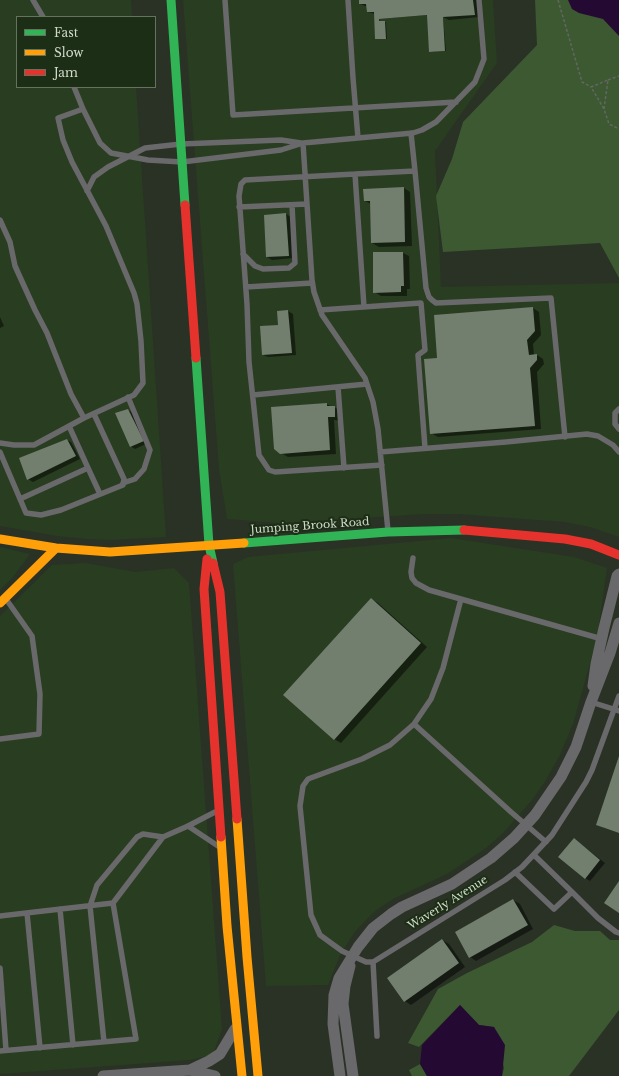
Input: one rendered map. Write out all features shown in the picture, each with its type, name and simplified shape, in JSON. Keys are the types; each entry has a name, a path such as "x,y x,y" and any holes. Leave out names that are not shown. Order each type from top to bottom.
{"main road":[{"path":"170,0 209,545 220,592 247,957 258,1076"},
{"name":"Jumping Brook Road","path":"0,539 56,548 110,552 388,532 456,530 551,537 591,544 619,555"},
{"path":"209,545 204,589 219,810 236,1027 242,1076"},
{"path":"2,598 56,548"}],"street":[{"path":"591,702 596,664 617,576 619,574"},
{"path":"340,1076 334,1035 333,1004 339,978 352,956 365,938 382,920 402,907 440,891 491,858 526,825 544,803 561,777 576,747 591,702 614,643 619,623"},
{"path":"352,956 345,986 344,1004 353,1076"},
{"path":"190,1070 210,1061 220,1054 228,1043 236,1027"},
{"path":"110,1076 190,1070 215,1076"}],"lane":[{"path":"33,0 42,16"},
{"path":"225,0 233,115 456,102"},
{"path":"348,0 358,138"},
{"path":"87,191 94,177 108,167 145,148 181,144 281,140 303,143 411,133 422,130 436,122 475,82 484,59 479,0"},
{"path":"74,88 100,143 111,153 148,160 182,162 282,150 303,143"},
{"path":"0,443 34,445 84,418 134,395 143,383 141,341 137,304 134,293 106,226 72,162 63,140 58,118 83,109"},
{"path":"411,133 426,288 429,297 436,303 551,298 565,437"},
{"path":"303,143 312,283 320,310 334,334 357,365 374,402 382,465 388,532"},
{"path":"382,465 276,472 269,470 259,456 249,362 246,287 239,208 239,191 245,180 415,171"},
{"path":"354,174 364,307"},
{"path":"239,208 307,204"},
{"path":"243,254 255,266 263,270 289,268 295,263 292,205"},
{"path":"0,220 10,242 15,266 47,333 71,394 84,418"},
{"path":"246,287 312,283"},
{"path":"320,310 421,303 432,300"},
{"path":"421,303 425,350 418,355 425,448"},
{"path":"253,395 367,384"},
{"path":"338,387 344,468"},
{"path":"0,452 26,513 41,515 61,510 123,485 135,479 144,469 150,450 128,397"},
{"path":"619,409 615,413 614,424 619,429"},
{"path":"94,414 124,479 123,484"},
{"path":"69,426 100,494"},
{"path":"380,452 587,434 598,436 613,445 619,452"},
{"path":"20,499 88,468"},
{"path":"413,558 410,572 416,583 429,590 614,643"},
{"path":"0,739 39,734 40,694 32,636 2,598"},
{"path":"377,1036 373,962 366,962 342,951 320,935 311,915 300,806 303,786 308,779 362,759 390,745 414,724 432,699 443,668 461,599"},
{"name":"Waverly Avenue","path":"373,962 515,872 534,855 559,825 590,776 617,710 619,696"},
{"path":"591,702 617,710"},
{"path":"414,724 546,842"},
{"path":"104,1042 90,906 97,885 137,837 143,834 163,836 188,826 219,810"},
{"path":"188,826 222,848"},
{"path":"0,916 113,903 163,836"},
{"path":"534,855 598,918 619,933"},
{"path":"515,872 554,909 572,892"},
{"path":"0,968 3,1051 136,1039 113,903"},
{"path":"60,909 73,1045"},
{"path":"27,913 40,1048"}],"path":[{"path":"558,0 582,82 591,87 604,109 609,124 619,129"},
{"path":"591,87 619,76"},
{"path":"604,109 608,80"}],"shaded area":[{"path":"0,0 131,0 132,16 16,16 16,88 136,88 166,537 110,540 87,539 57,536 0,526"},
{"path":"183,0 493,0 497,63 435,151 441,287 619,283 619,537 590,527 565,522 458,514 426,514 279,523 227,519 219,469"},
{"path":"535,0 619,0 619,278 600,243 443,252 436,196 452,159 463,122 537,45"},
{"path":"568,0 619,0 619,36 603,19 579,13 572,9"},
{"path":"451,538 574,557 607,568 597,638 573,724 560,755 544,783 532,800 503,833 486,848 447,874 393,899 375,911 354,933 340,955 328,985 266,986 233,564 248,557"},
{"path":"0,547 30,554 13,577 0,590"},
{"path":"86,563 135,572 174,568 189,583 222,1029 213,1055 189,1060 0,1074 0,616 52,565"},
{"path":"554,925 575,931 600,931 610,940 619,940 619,1010 569,1076 502,1076 504,1068 494,1027 479,1025 460,1005 419,1047 408,1043 438,989 467,973 532,942"},
{"path":"460,1005 479,1025 494,1027 505,1045 502,1076 427,1076 420,1064 422,1045"},
{"path":"420,1064 427,1076 412,1076 409,1070"}],"building":[{"path":"359,0 473,0 475,15 443,17 445,51 429,52 427,15 379,19 379,21 385,21 386,39 375,39 374,12 367,12 366,4 359,4"},
{"path":"404,187 405,242 371,243 370,201 364,201 363,189"},
{"path":"286,213 289,256 266,257 264,215"},
{"path":"373,252 403,252 404,286 401,286 401,292 373,293"},
{"path":"533,307 535,331 527,340 529,355 537,354 537,360 530,368 535,426 430,434 424,359 437,358 434,315"},
{"path":"288,310 292,353 262,355 260,326 278,325 277,311"},
{"path":"327,403 327,406 335,406 335,417 328,417 330,450 280,454 274,449 271,407"},
{"path":"128,409 144,441 130,447 115,413"},
{"path":"67,439 76,456 27,480 19,458"},
{"path":"371,598 421,643 334,740 283,695"},
{"path":"619,756 619,833 596,825"},
{"path":"574,838 600,860 585,879 558,857"},
{"path":"619,881 619,913 604,903"},
{"path":"513,899 528,925 469,958 455,932"},
{"path":"442,939 459,963 404,1002 387,978"}],"traffic: fast":[{"path":"171,0 185,205"},
{"path":"196,358 209,545 213,563"},
{"path":"244,543 388,532 464,530"}],"traffic: slow":[{"path":"0,539 56,548 110,552 244,543"},
{"path":"0,603 56,548"},
{"path":"237,819 247,957 258,1076"},
{"path":"221,837 227,926 242,1076"}],"traffic: jam":[{"path":"185,205 196,358"},
{"path":"464,530 565,539 591,544 619,555"},
{"path":"207,559 204,589 221,837"},
{"path":"213,563 220,592 237,819"}]}
